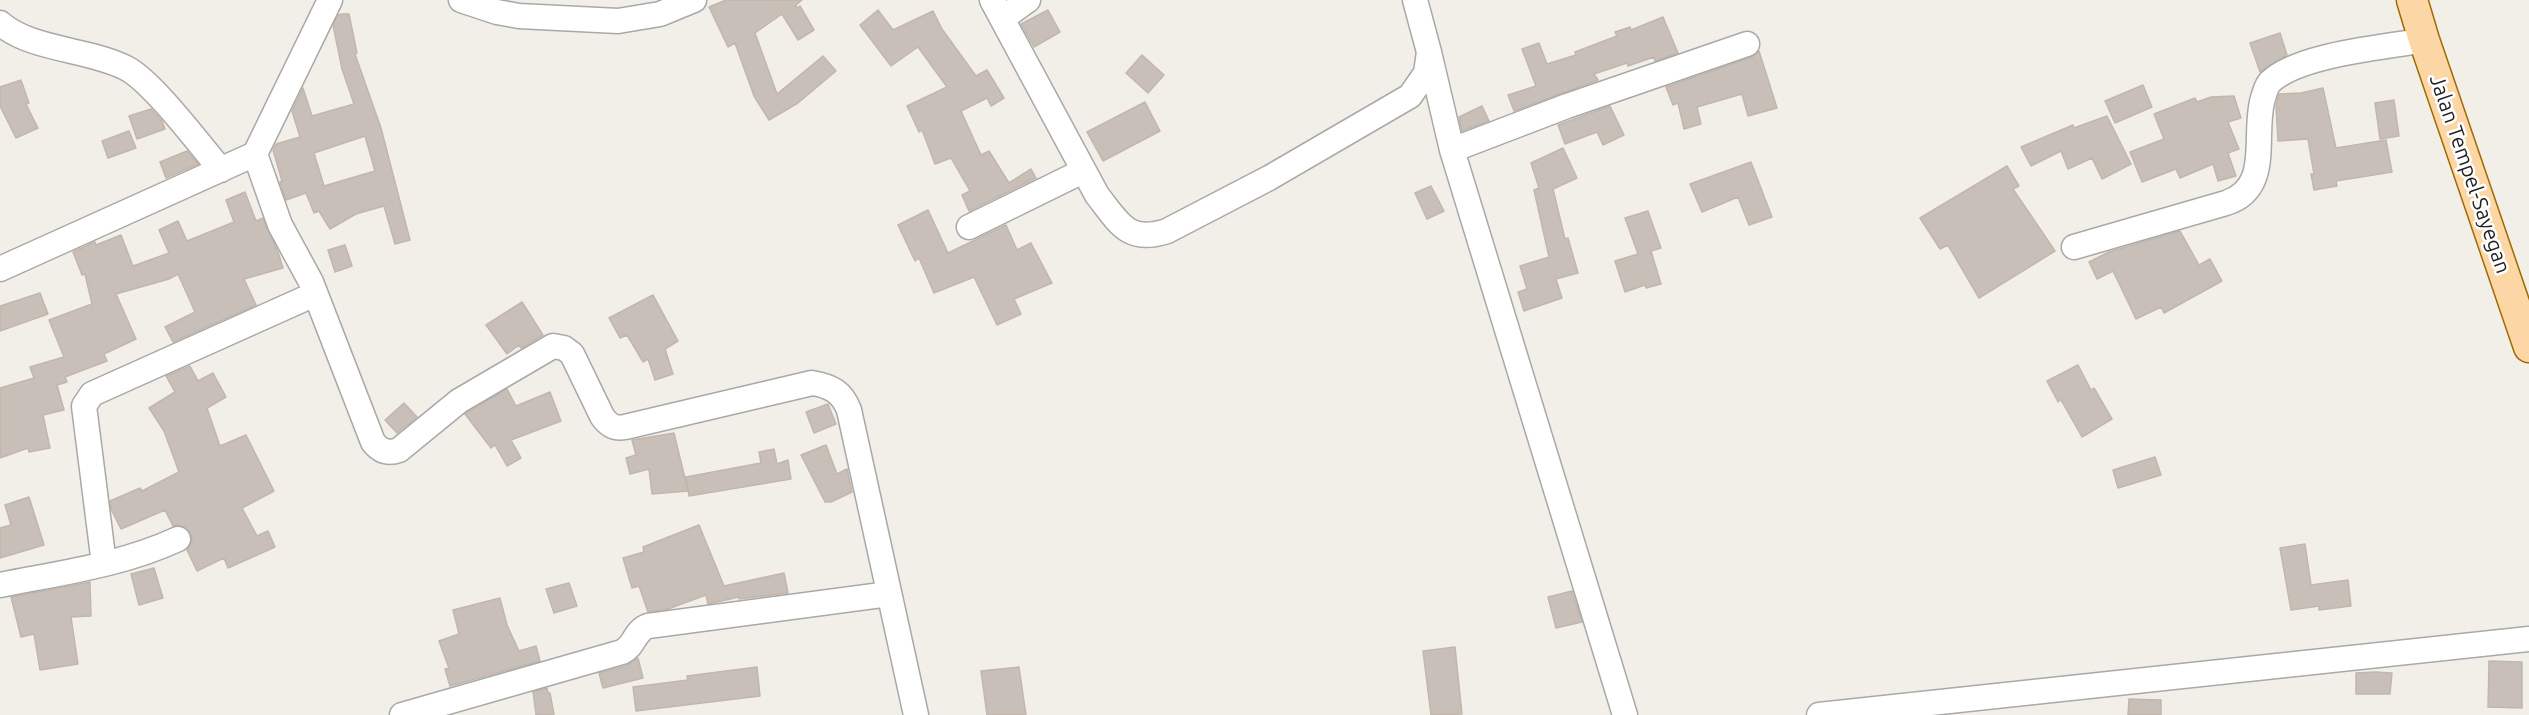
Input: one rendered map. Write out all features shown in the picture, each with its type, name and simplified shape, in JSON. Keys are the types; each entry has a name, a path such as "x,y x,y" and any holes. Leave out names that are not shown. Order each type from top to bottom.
{"main road":[{"name":"Jalan Tempel-Sayegan","path":"2416,2 2424,40 2529,347"}],"street":[{"path":"0,269 255,154 330,0"},
{"path":"461,0 497,12 519,16 618,21 660,14 694,0"},
{"path":"1028,0 998,9 1097,195 1119,224 1127,231 1140,236 1154,236 1167,231 1269,178 1394,107 1410,96 1419,85 1426,73 1429,52"},
{"path":"1415,0 1452,150 1625,715"},
{"path":"0,23 21,36 107,60 127,68 146,84 221,170"},
{"path":"2074,247 2226,203 2247,191 2256,175 2261,106 2268,84 2287,68 2310,60 2424,40"},
{"path":"1452,150 1567,106 1748,44"},
{"path":"255,154 280,225 315,294 373,442 381,450 387,452 399,450 459,401 553,346 564,348 572,354 602,416 611,426 620,428 812,383 831,387 843,397 849,410 916,715"},
{"path":"969,226 1083,171"},
{"path":"104,564 84,406 87,399 92,394 315,294"},
{"path":"0,585 104,564 149,552 178,539"},
{"path":"402,715 629,649 641,629 648,626 889,594"},
{"path":"1819,715 2529,639"}],"building":[{"path":"726,0 802,0 796,5 797,8 800,6 814,30 798,40 782,14 755,33 777,94 823,56 836,71 798,103 769,120 754,96 735,43 728,47 709,7"},
{"path":"878,10 893,30 933,11 942,29 976,76 987,70 1004,98 991,106 987,98 961,111 981,155 989,151 1009,183 1031,169 1036,178 969,211 962,195 970,191 951,158 935,164 922,130 919,132 907,106 947,87 918,47 891,66 860,25"},
{"path":"1048,10 1060,32 1034,47 1021,24"},
{"path":"349,14 357,53 355,54 381,128 410,240 395,244 384,206 356,214 330,229 319,211 314,213 306,193 286,200 280,182 282,181 273,150 276,144 300,137 292,111 303,88 312,116 354,104 342,69 333,25 338,15","holes":["365,136 375,171 324,186 314,153"]},
{"path":"1663,17 1678,53 1655,61 1654,57 1628,66 1627,63 1594,74 1598,80 1514,111 1508,95 1536,86 1522,49 1539,43 1547,64 1576,55 1575,52 1617,36 1615,32 1630,27 1631,30"},
{"path":"2280,33 2287,55 2260,72 2250,43"},
{"path":"1759,51 1777,108 1748,116 1742,94 1697,107 1701,124 1684,129 1678,103 1673,105 1666,87 1752,57"},
{"path":"1142,55 1164,75 1148,93 1126,73"},
{"path":"21,80 29,103 26,104 38,128 16,138 0,106 0,87"},
{"path":"2143,85 2152,107 2115,123 2105,101"},
{"path":"2323,88 2336,148 2386,140 2392,172 2336,181 2337,186 2314,190 2311,174 2314,174 2308,139 2278,141 2276,106 2279,94 2301,93"},
{"path":"2234,96 2241,118 2228,122 2239,149 2228,153 2236,176 2218,181 2213,164 2180,178 2176,169 2142,182 2130,152 2164,139 2154,114 2195,98 2197,102 2211,97"},
{"path":"2394,100 2399,136 2380,139 2375,103"},
{"path":"1145,102 1160,131 1103,161 1087,132"},
{"path":"1482,106 1489,121 1462,131 1459,117"},
{"path":"1610,106 1624,135 1603,145 1597,132 1565,144 1558,125"},
{"path":"151,109 162,121 165,129 137,139 129,116"},
{"path":"2107,116 2131,164 2102,179 2092,158 2068,169 2061,151 2031,166 2021,147 2073,125 2074,128"},
{"path":"129,131 136,148 108,158 102,141"},
{"path":"1563,148 1577,178 1553,189 1565,239 1568,238 1578,273 1556,279 1562,298 1524,311 1518,292 1527,289 1520,266 1549,257 1534,190 1539,188 1531,163"},
{"path":"187,151 198,164 166,178 160,162"},
{"path":"1751,162 1772,217 1749,225 1738,197 1702,212 1690,184"},
{"path":"2007,166 2019,186 2013,189 2055,251 1979,298 1948,245 1940,249 1920,218"},
{"path":"1431,186 1444,211 1427,219 1415,193"},
{"path":"245,192 256,221 263,218 283,268 244,279 256,305 173,342 165,327 195,312 178,274 169,279 116,294 136,339 104,354 107,361 65,377 67,382 57,385 64,410 43,415 50,448 29,452 28,448 0,458 0,388 34,378 30,367 64,357 49,320 92,304 85,274 82,275 73,252 95,242 96,245 121,235 133,266 169,253 159,230 178,221 187,241 234,222 226,200"},
{"path":"928,210 948,253 1006,225 1017,250 1031,243 1052,283 1014,299 1021,314 997,325 974,277 934,293 919,258 915,261 898,225"},
{"path":"1648,211 1661,248 1651,251 1661,284 1646,288 1645,285 1625,292 1615,261 1638,254 1625,218"},
{"path":"2180,231 2199,265 2210,259 2222,281 2164,313 2161,307 2136,319 2113,271 2097,279 2089,262 2109,252"},
{"path":"345,245 352,266 335,272 328,250"},
{"path":"40,293 48,314 0,331 0,306"},
{"path":"653,295 678,341 665,349 673,374 655,380 648,359 643,362 627,335 620,338 609,318"},
{"path":"522,302 543,335 521,348 519,345 507,354 486,325"},
{"path":"2078,365 2091,390 2094,388 2112,419 2082,437 2061,400 2058,402 2047,381"},
{"path":"190,366 198,381 213,373 226,397 207,408 220,446 246,435 274,491 242,508 257,536 268,531 275,547 228,568 224,558 197,571 187,550 192,541 191,533 180,525 173,526 165,510 121,529 111,509 110,501 140,488 142,491 179,472 164,431 149,408 175,392 166,376"},
{"path":"507,389 516,406 550,392 561,421 511,440 521,458 507,466 495,445 491,448 465,414"},
{"path":"404,403 417,417 397,433 385,420"},
{"path":"828,404 836,424 814,433 806,412"},
{"path":"674,433 688,491 652,494 649,469 630,474 626,458 636,455 632,440"},
{"path":"826,445 837,474 847,469 852,492 831,502 825,502 801,455"},
{"path":"774,449 777,464 788,460 791,479 689,496 686,477 761,463 759,452"},
{"path":"2155,457 2161,475 2118,488 2113,470"},
{"path":"29,497 44,545 0,558 0,528 11,525 5,505"},
{"path":"699,525 724,586 784,573 788,593 739,599 739,597 708,604 706,595 668,609 648,612 639,586 632,588 623,558 644,552 643,547"},
{"path":"2305,544 2311,585 2348,580 2351,606 2319,610 2319,606 2291,610 2280,548"},
{"path":"154,568 163,598 139,605 131,574"},
{"path":"90,582 91,616 71,617 78,664 40,670 34,634 21,637 11,597"},
{"path":"569,583 577,606 554,613 546,589"},
{"path":"1572,591 1582,622 1556,628 1548,597"},
{"path":"500,598 507,625 519,651 536,646 540,661 450,686 445,669 449,668 439,641 459,634 453,610"},
{"path":"1455,647 1462,714 1431,715 1423,651"},
{"path":"638,658 643,678 603,688 599,673 626,666"},
{"path":"2489,661 2522,662 2522,708 2488,707"},
{"path":"757,667 760,696 636,711 633,687 688,680 687,676"},
{"path":"1019,667 1026,715 987,715 981,671"},
{"path":"2356,673 2392,673 2390,694 2356,694"},
{"path":"547,688 554,715 536,715 533,692"},
{"path":"2129,699 2161,700 2161,715 2128,715"}]}
